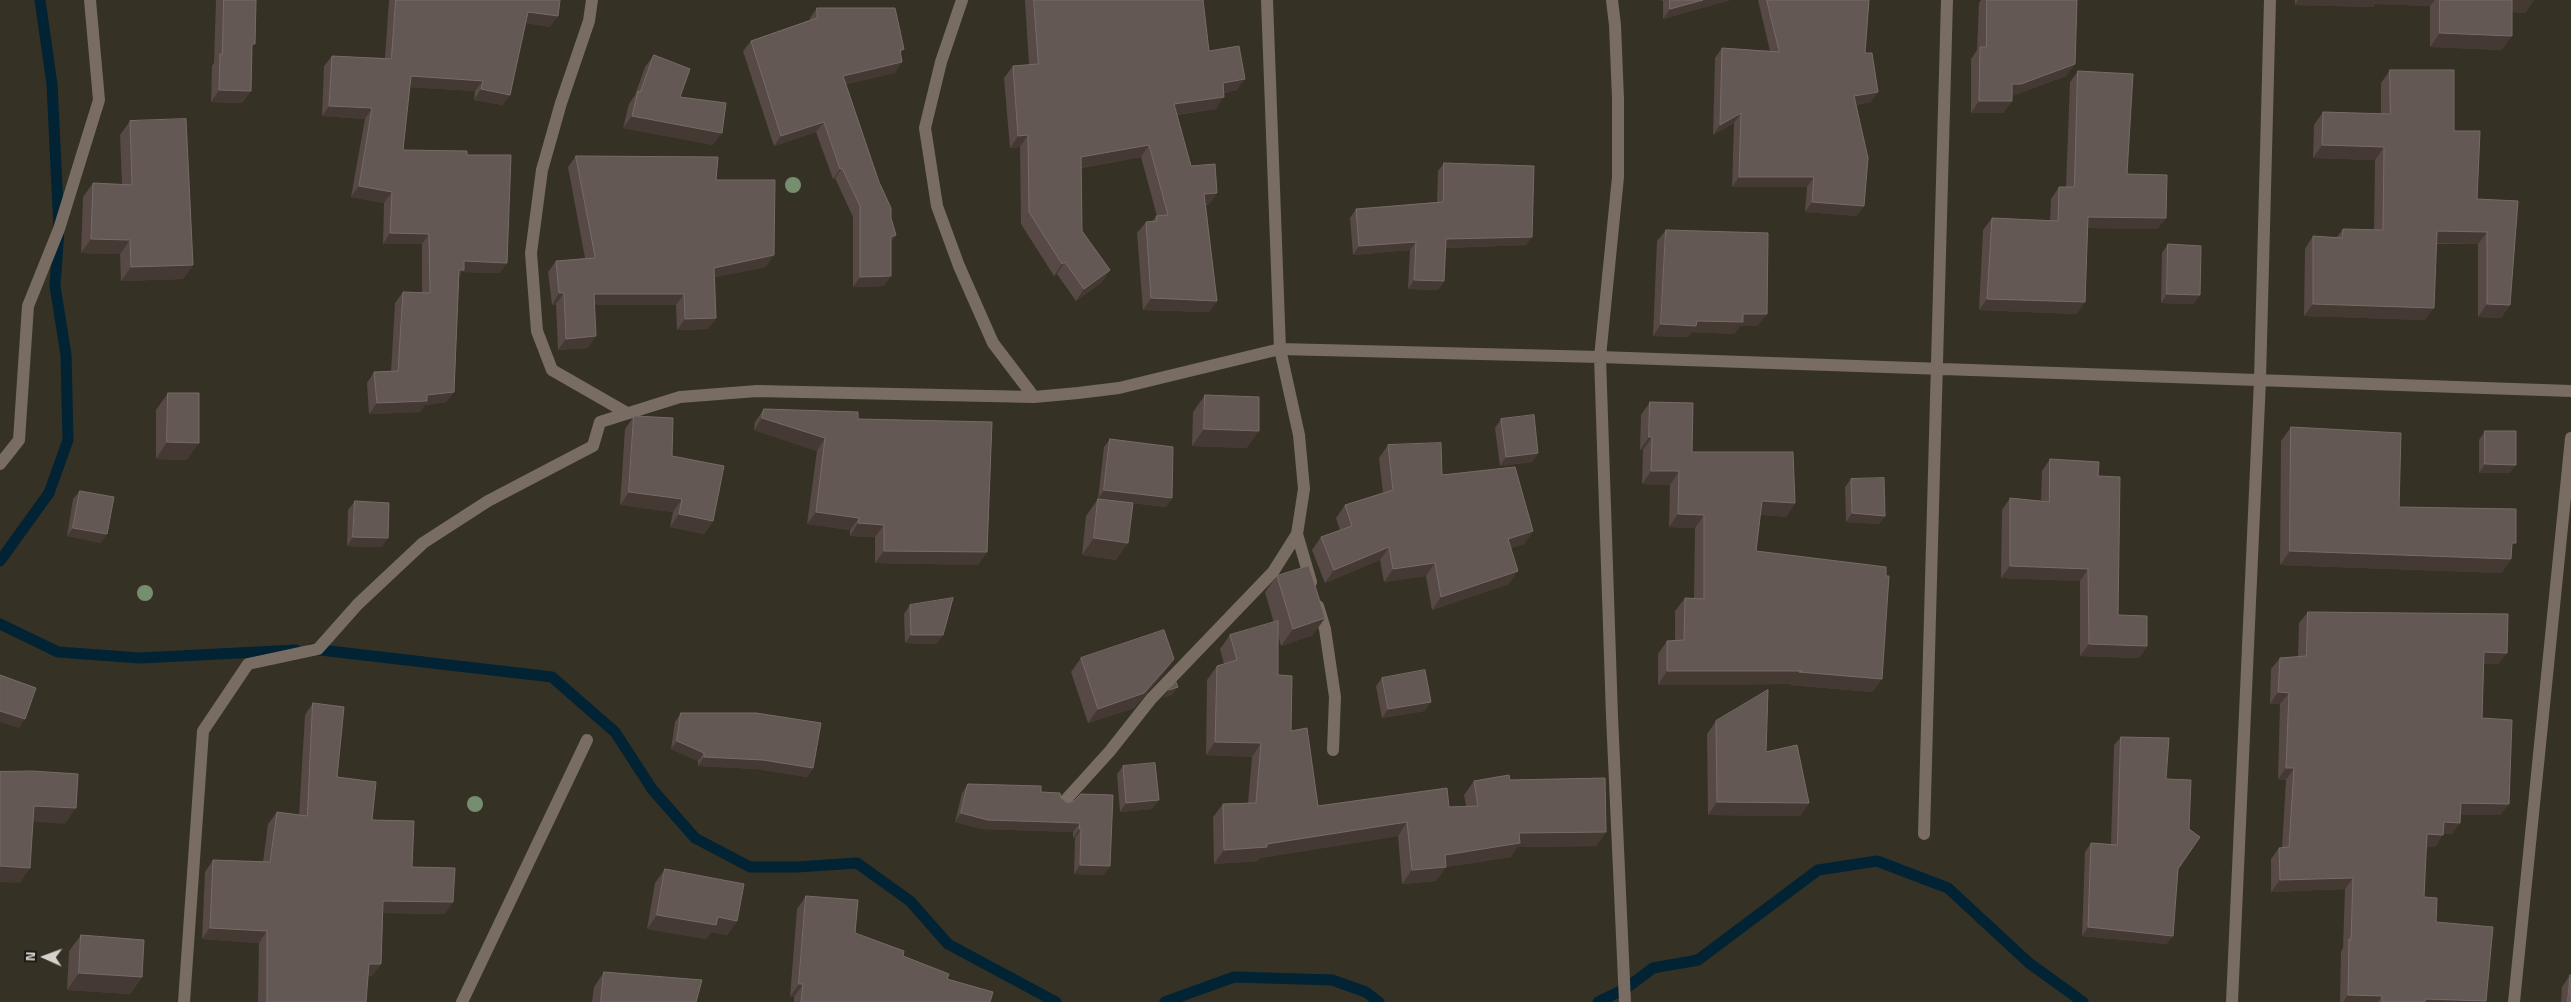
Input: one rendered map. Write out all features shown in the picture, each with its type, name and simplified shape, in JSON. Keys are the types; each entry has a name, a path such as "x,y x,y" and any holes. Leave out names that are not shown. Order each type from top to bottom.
{"street":[{"path":"0,464 18,440 28,306 59,229 99,100 90,0"},
{"path":"592,0 589,21 561,103 542,170 531,253 536,331 552,370 627,414"},
{"path":"962,0 941,62 925,128 937,206 993,343 1034,397"},
{"path":"1062,804 1110,752 1150,699 1273,572 1297,534 1304,489 1299,435 1280,349 1267,0"},
{"path":"1612,0 1617,71 1618,177 1600,357 1612,716 1625,1002"},
{"path":"1924,834 1947,0"},
{"path":"2232,1002 2260,380 2270,0"},
{"path":"184,1002 203,731 248,664 318,649 358,604 424,542 488,501 593,446 600,422 680,397 757,391 1034,397 1119,388 1280,349 1600,357 2571,391"},
{"path":"2514,1002 2571,438"},
{"path":"1297,534 1325,629 1335,697 1332,750"},
{"path":"462,1002 587,740"}],"building":[{"path":"224,0 256,0 255,44 252,44 251,91 219,90"},
{"path":"396,0 560,0 558,16 528,12 510,95 481,89 483,81 411,76 403,150 467,151 467,155 511,155 507,263 464,261 464,270 459,270 454,392 427,395 427,401 377,403 374,372 398,371 403,292 430,293 429,234 390,233 392,192 359,186 372,108 329,106 332,56 391,59"},
{"path":"1034,0 1203,0 1209,51 1239,46 1245,79 1223,83 1224,97 1174,104 1191,166 1215,164 1217,193 1204,194 1217,301 1151,298 1146,222 1157,221 1156,216 1168,215 1149,145 1081,157 1082,231 1110,270 1084,289 1065,262 1062,264 1029,212 1028,135 1018,136 1013,66 1038,64"},
{"path":"1670,0 1703,0 1670,9"},
{"path":"1767,0 1869,0 1865,53 1872,53 1878,92 1854,96 1868,158 1864,206 1812,202 1814,177 1739,177 1741,113 1720,125 1722,48 1779,52"},
{"path":"1987,0 2077,0 2075,64 2021,84 2012,84 2012,101 1979,101 1980,47 1986,47"},
{"path":"2440,0 2512,0 2512,36 2440,33"},
{"path":"817,8 895,8 904,49 900,50 902,62 843,76 879,182 891,208 891,218 896,235 891,237 891,276 860,277 860,206 842,168 840,169 824,122 781,136 751,41 817,18"},
{"path":"654,55 690,69 680,97 726,103 722,133 632,116 638,91 640,92"},
{"path":"2390,70 2454,70 2454,131 2480,131 2477,199 2518,201 2510,305 2487,304 2487,232 2437,231 2434,308 2313,304 2313,236 2342,238 2343,229 2383,230 2384,147 2322,145 2323,112 2390,114"},
{"path":"2078,71 2133,74 2127,174 2167,175 2166,218 2088,217 2085,302 1987,299 1992,218 2058,221 2059,187 2074,187"},
{"path":"186,119 193,265 131,267 130,240 91,239 93,183 132,185 130,121"},
{"path":"576,156 718,157 716,180 775,180 774,255 714,268 716,318 685,319 684,294 594,294 596,336 566,339 564,293 559,293 556,261 595,258"},
{"path":"1444,163 1534,166 1532,237 1446,239 1444,281 1414,280 1416,242 1359,246 1356,209 1443,202"},
{"path":"1666,230 1768,233 1767,314 1743,314 1743,322 1697,321 1696,326 1661,324"},
{"path":"2168,244 2201,246 2200,295 2167,294"},
{"path":"168,393 199,393 199,443 167,442"},
{"path":"1205,395 1259,397 1259,431 1204,429"},
{"path":"1650,402 1693,403 1692,452 1793,452 1795,503 1762,501 1756,551 1886,567 1886,576 1889,576 1882,679 1799,672 1802,671 1667,671 1667,641 1684,640 1685,598 1704,599 1704,515 1678,514 1679,471 1651,471 1652,437 1649,437"},
{"path":"764,409 858,412 858,419 992,422 987,552 884,551 884,525 858,523 859,518 816,512 825,438 762,418"},
{"path":"1534,415 1538,453 1506,457 1501,419"},
{"path":"634,416 673,418 672,456 724,466 713,521 679,514 682,499 629,492"},
{"path":"2291,427 2401,433 2399,507 2516,509 2516,543 2512,543 2511,559 2290,551"},
{"path":"2485,431 2516,431 2516,465 2485,464"},
{"path":"1110,439 1173,447 1172,498 1104,490"},
{"path":"1441,443 1442,475 1515,467 1533,531 1508,539 1518,571 1441,597 1435,563 1393,569 1389,547 1334,570 1321,537 1352,526 1345,505 1393,490 1388,445"},
{"path":"2050,459 2099,462 2098,476 2120,477 2118,615 2147,616 2147,646 2089,644 2088,569 2010,566 2010,498 2049,502"},
{"path":"1884,478 1885,516 1852,513 1851,479"},
{"path":"80,491 114,497 107,534 73,528"},
{"path":"1098,499 1133,503 1128,543 1094,538"},
{"path":"355,501 389,503 388,538 353,537"},
{"path":"1309,566 1325,618 1293,629 1277,576"},
{"path":"953,598 943,635 911,635 910,605"},
{"path":"2308,612 2508,614 2507,653 2484,652 2482,718 2512,720 2509,804 2461,803 2460,823 2444,822 2443,835 2427,834 2424,897 2437,898 2436,922 2493,927 2486,1001 2425,999 2425,1002 2382,1002 2382,996 2348,995 2353,878 2280,880 2279,848 2289,847 2294,768 2286,768 2289,693 2278,692 2280,658 2306,656"},
{"path":"1278,621 1278,675 1292,676 1291,731 1307,728 1318,806 1447,788 1449,807 1478,806 1474,781 1509,775 1510,780 1605,778 1606,832 1519,833 1520,843 1445,855 1446,867 1412,870 1407,822 1267,844 1267,847 1224,850 1223,804 1256,803 1261,743 1215,742 1217,666 1237,660 1230,635"},
{"path":"1164,630 1174,659 1144,693 1098,709 1081,658"},
{"path":"1425,670 1431,702 1388,709 1382,678"},
{"path":"0,675 36,688 25,719 0,711"},
{"path":"1176,682 1178,687 1169,690"},
{"path":"1768,690 1766,752 1797,745 1809,803 1717,802 1716,721"},
{"path":"313,703 344,707 337,777 376,782 372,820 414,821 412,867 455,868 453,902 383,901 381,964 369,964 366,1002 267,1002 267,931 210,928 213,860 270,862 277,812 307,816"},
{"path":"681,713 756,713 821,723 813,768 763,760 704,757 704,753 677,741"},
{"path":"2121,737 2169,738 2166,779 2191,780 2189,829 2200,837 2178,869 2173,936 2088,927 2091,843 2117,845"},
{"path":"1155,763 1159,800 1126,803 1123,766"},
{"path":"32,771 78,774 76,808 34,806 30,868 0,866 0,772"},
{"path":"968,784 1041,786 1041,792 1060,793 1061,798 1067,803 1074,801 1081,794 1113,795 1110,866 1080,865 1080,823 988,820 961,813"},
{"path":"665,869 744,884 737,921 718,917 716,925 657,915"},
{"path":"806,896 858,900 855,933 904,951 903,956 949,974 947,979 993,992 990,1002 801,1002 803,984 799,984"},
{"path":"81,935 144,940 142,977 79,973"},
{"path":"604,972 702,980 696,1002 601,1002"},
{"path":"2570,975 2571,1002 2568,1002"}],"waterway":[{"path":"0,561 49,493 68,440 66,355 55,286 59,229 52,84 40,0"},
{"path":"0,624 58,652 140,658 296,650"},
{"path":"312,649 552,677 615,732 652,789 695,838 750,867 797,867 857,863 910,901 948,944 1056,1002"},
{"path":"1598,1002 1625,989 1653,968 1698,960 1818,870 1877,861 1948,888 2029,963 2083,1002"},
{"path":"1165,1002 1234,977 1332,980 1366,992 1379,1002"}]}
